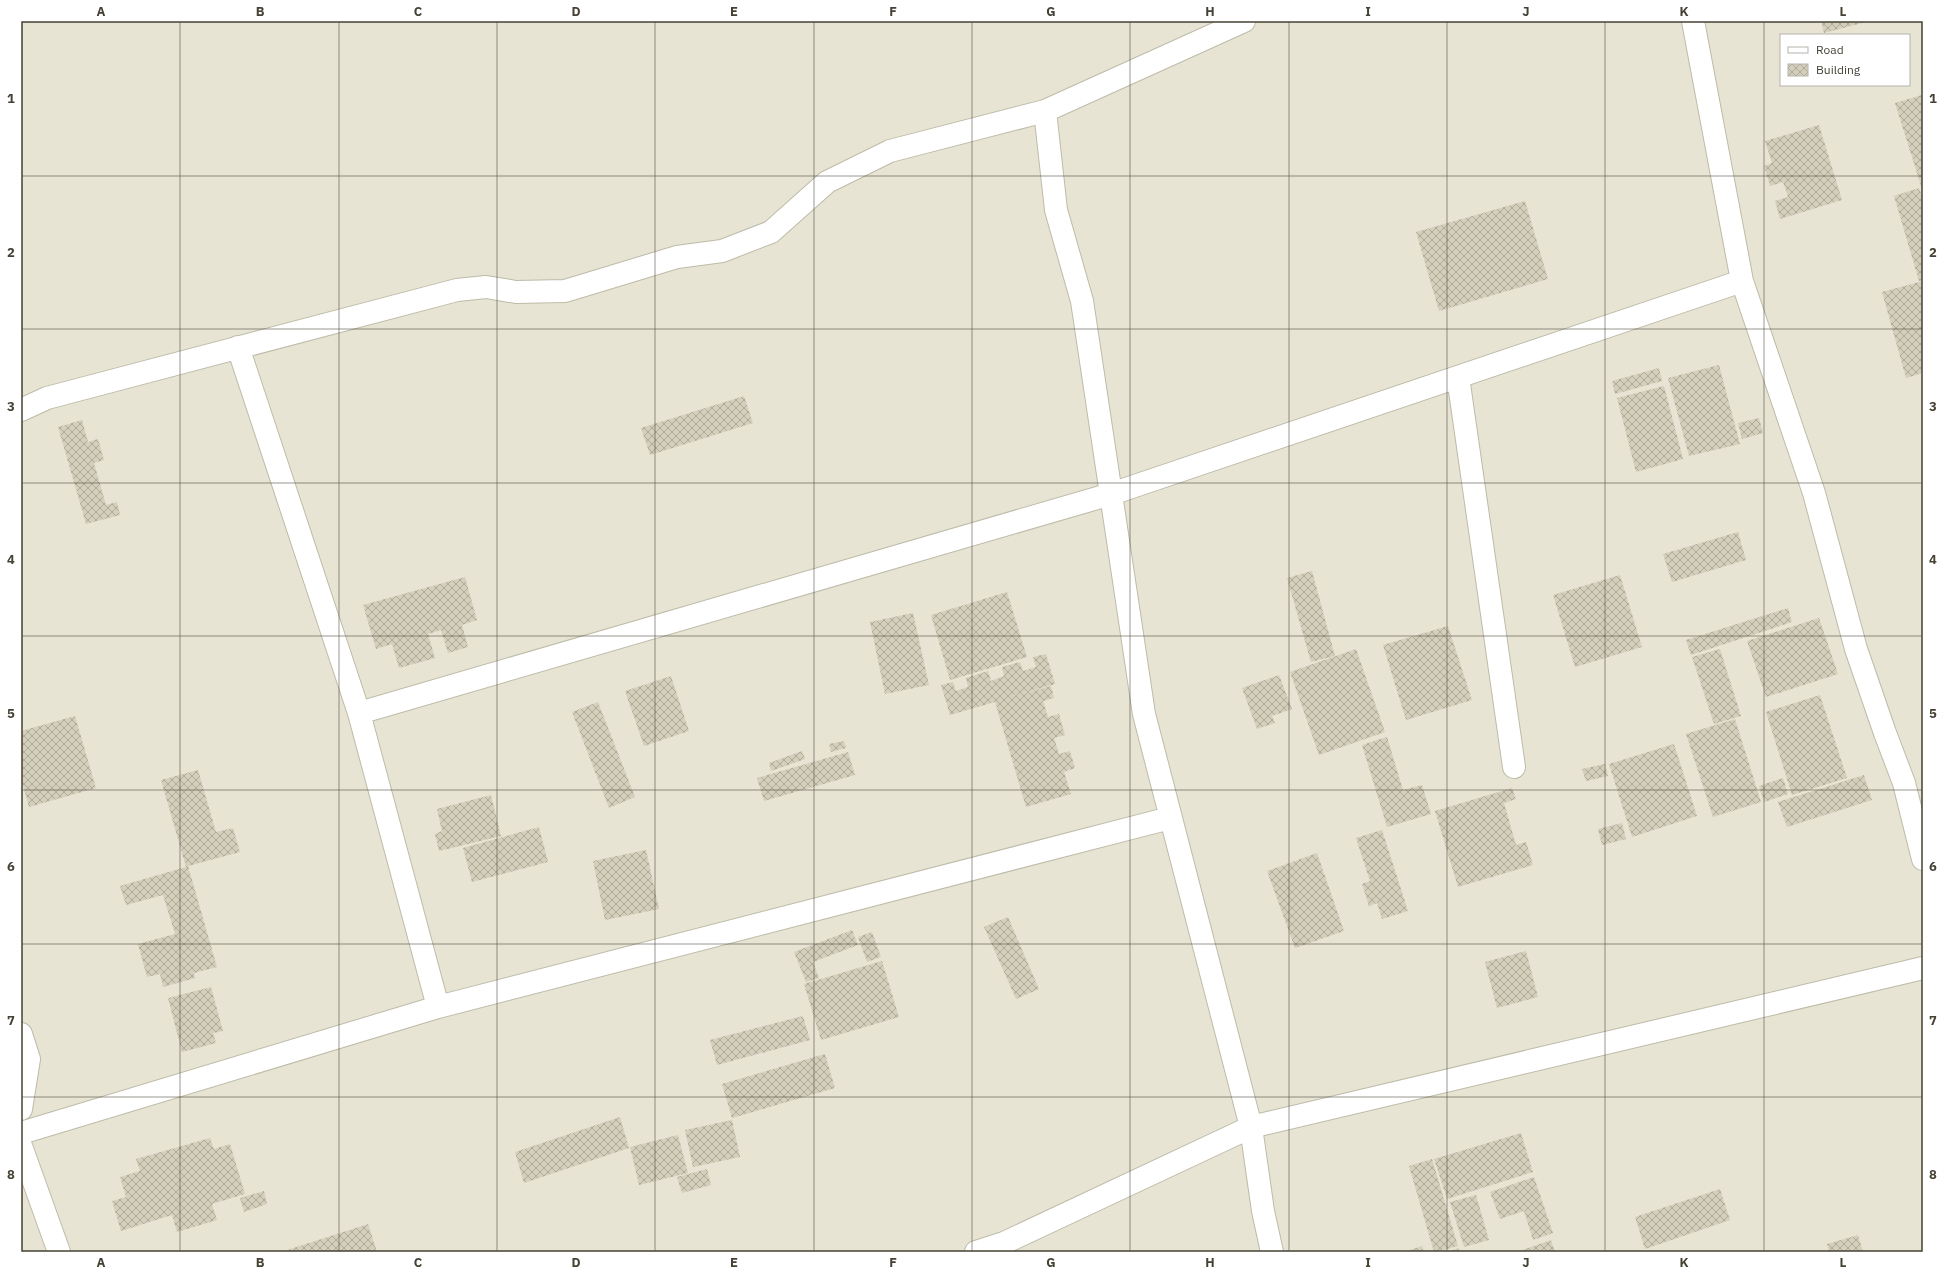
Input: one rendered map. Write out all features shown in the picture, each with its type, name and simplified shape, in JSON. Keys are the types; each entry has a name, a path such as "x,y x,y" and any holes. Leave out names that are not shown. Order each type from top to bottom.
{"street":[{"path":"21,410 47,398 457,290 486,287 516,292 565,291 677,257 722,251 771,232 827,182 890,150 1045,111 1244,21"},
{"path":"1693,21 1742,281 1814,493 1856,649 1904,783 1923,859"},
{"path":"1045,111 1056,210 1082,301 1144,714 1251,1127 1263,1211 1272,1252"},
{"path":"359,713 1111,494 1742,281"},
{"path":"238,347 359,713 438,1007"},
{"path":"1458,377 1514,767"},
{"path":"21,1133 438,1007 1170,818"},
{"path":"976,1252 1004,1243 1251,1127 1923,968"},
{"path":"21,1034 29,1059 21,1109"},
{"path":"21,1146 59,1252"}],"shaded area":[{"path":"21,21 1923,21 1923,1252 21,1252"}],"building":[{"path":"1821,21 1866,21 1866,22 1824,33"},
{"path":"1922,95 1923,99 1922,189 1895,103"},
{"path":"1819,125 1842,200 1780,219 1775,201 1788,197 1783,182 1770,186 1764,166 1772,163 1765,141"},
{"path":"1919,188 1923,199 1923,280 1919,281 1894,196"},
{"path":"1525,201 1548,279 1439,311 1416,232"},
{"path":"1923,281 1923,373 1906,378 1882,292"},
{"path":"1719,365 1740,444 1689,456 1668,378"},
{"path":"1659,368 1662,381 1615,394 1612,381"},
{"path":"1664,386 1683,459 1636,472 1617,398"},
{"path":"744,396 753,423 650,455 641,428"},
{"path":"1759,418 1763,433 1742,439 1738,423"},
{"path":"82,420 88,442 98,439 104,460 94,463 106,505 117,502 120,515 86,524 58,427"},
{"path":"1738,532 1746,560 1672,582 1663,554"},
{"path":"1312,571 1335,656 1311,662 1287,578"},
{"path":"1620,575 1642,647 1575,667 1553,595"},
{"path":"465,577 477,620 462,625 468,647 448,653 441,630 428,634 435,658 399,668 392,644 376,649 363,605"},
{"path":"1007,592 1027,657 950,680 931,615"},
{"path":"1788,608 1792,622 1691,655 1686,640"},
{"path":"913,613 929,685 885,694 870,622"},
{"path":"1819,618 1838,674 1766,697 1747,641"},
{"path":"1448,626 1472,700 1406,720 1383,645"},
{"path":"1356,649 1385,732 1319,755 1290,672"},
{"path":"1720,649 1741,716 1714,724 1692,657"},
{"path":"1046,654 1055,684 1013,696 1051,686 1054,698 1043,701 1048,717 1059,714 1065,735 1054,738 1059,754 1070,751 1075,768 1064,772 1071,794 1026,807 995,702 950,715 941,685 953,682 956,691 968,687 966,678 988,671 991,681 1004,676 1002,667 1020,662 1023,671 1036,667 1033,657"},
{"path":"1279,675 1292,709 1272,716 1275,723 1257,729 1242,688"},
{"path":"671,676 689,731 644,746 625,691"},
{"path":"1820,695 1847,778 1792,795 1766,712"},
{"path":"598,702 635,797 609,808 572,712"},
{"path":"75,716 96,788 29,807 21,778 21,731"},
{"path":"1735,719 1761,802 1713,817 1686,734"},
{"path":"1387,737 1403,790 1422,785 1431,814 1387,827 1362,745"},
{"path":"844,741 846,748 831,752 829,744"},
{"path":"1674,744 1697,816 1632,837 1609,764"},
{"path":"802,751 805,759 771,771 769,763"},
{"path":"848,752 855,775 764,801 757,778"},
{"path":"1605,764 1608,776 1586,781 1582,769"},
{"path":"198,770 216,832 233,828 240,852 188,866 217,967 194,973 195,978 163,987 160,974 147,977 138,944 175,934 163,895 126,905 120,886 186,867 161,780"},
{"path":"1864,775 1872,800 1787,827 1778,802"},
{"path":"1783,778 1788,794 1764,802 1759,786"},
{"path":"1512,788 1516,799 1504,803 1516,845 1526,842 1533,865 1458,887 1435,811"},
{"path":"491,795 501,836 439,851 435,834 442,831 437,809"},
{"path":"1622,823 1626,839 1602,845 1598,829"},
{"path":"539,827 548,862 472,882 463,848"},
{"path":"1382,830 1408,911 1382,919 1377,903 1369,906 1362,884 1370,881 1356,838"},
{"path":"646,850 659,909 605,920 593,861"},
{"path":"1317,853 1344,931 1295,948 1267,871"},
{"path":"1008,917 1039,989 1016,999 984,927"},
{"path":"852,930 858,945 813,962 819,978 806,982 794,952"},
{"path":"872,932 881,957 867,962 858,937"},
{"path":"1526,951 1538,997 1497,1008 1485,962"},
{"path":"882,961 899,1017 821,1040 804,984"},
{"path":"211,987 223,1031 213,1033 216,1043 182,1052 168,998"},
{"path":"803,1016 810,1040 717,1065 710,1040"},
{"path":"825,1054 835,1088 732,1118 722,1084"},
{"path":"620,1117 629,1148 524,1183 515,1152"},
{"path":"732,1120 740,1157 693,1167 685,1130"},
{"path":"1521,1133 1533,1172 1447,1199 1434,1159"},
{"path":"678,1135 688,1173 639,1185 630,1147"},
{"path":"210,1138 214,1149 230,1144 245,1194 212,1204 217,1220 177,1232 172,1215 121,1231 112,1201 126,1197 120,1177 140,1171 136,1159"},
{"path":"1432,1159 1458,1246 1436,1252 1434,1252 1409,1166"},
{"path":"707,1169 711,1185 682,1193 677,1177"},
{"path":"1534,1177 1553,1233 1533,1240 1524,1211 1500,1219 1490,1192"},
{"path":"1720,1189 1730,1220 1645,1249 1635,1217"},
{"path":"264,1191 267,1204 244,1212 240,1198"},
{"path":"1476,1195 1489,1240 1464,1247 1450,1202"},
{"path":"368,1224 377,1252 281,1252"},
{"path":"1858,1235 1863,1252 1829,1252 1827,1244"},
{"path":"1551,1240 1555,1252 1517,1252"},
{"path":"1422,1246 1424,1252 1404,1252"},
{"path":"1459,1248 1460,1252 1448,1252"}]}
